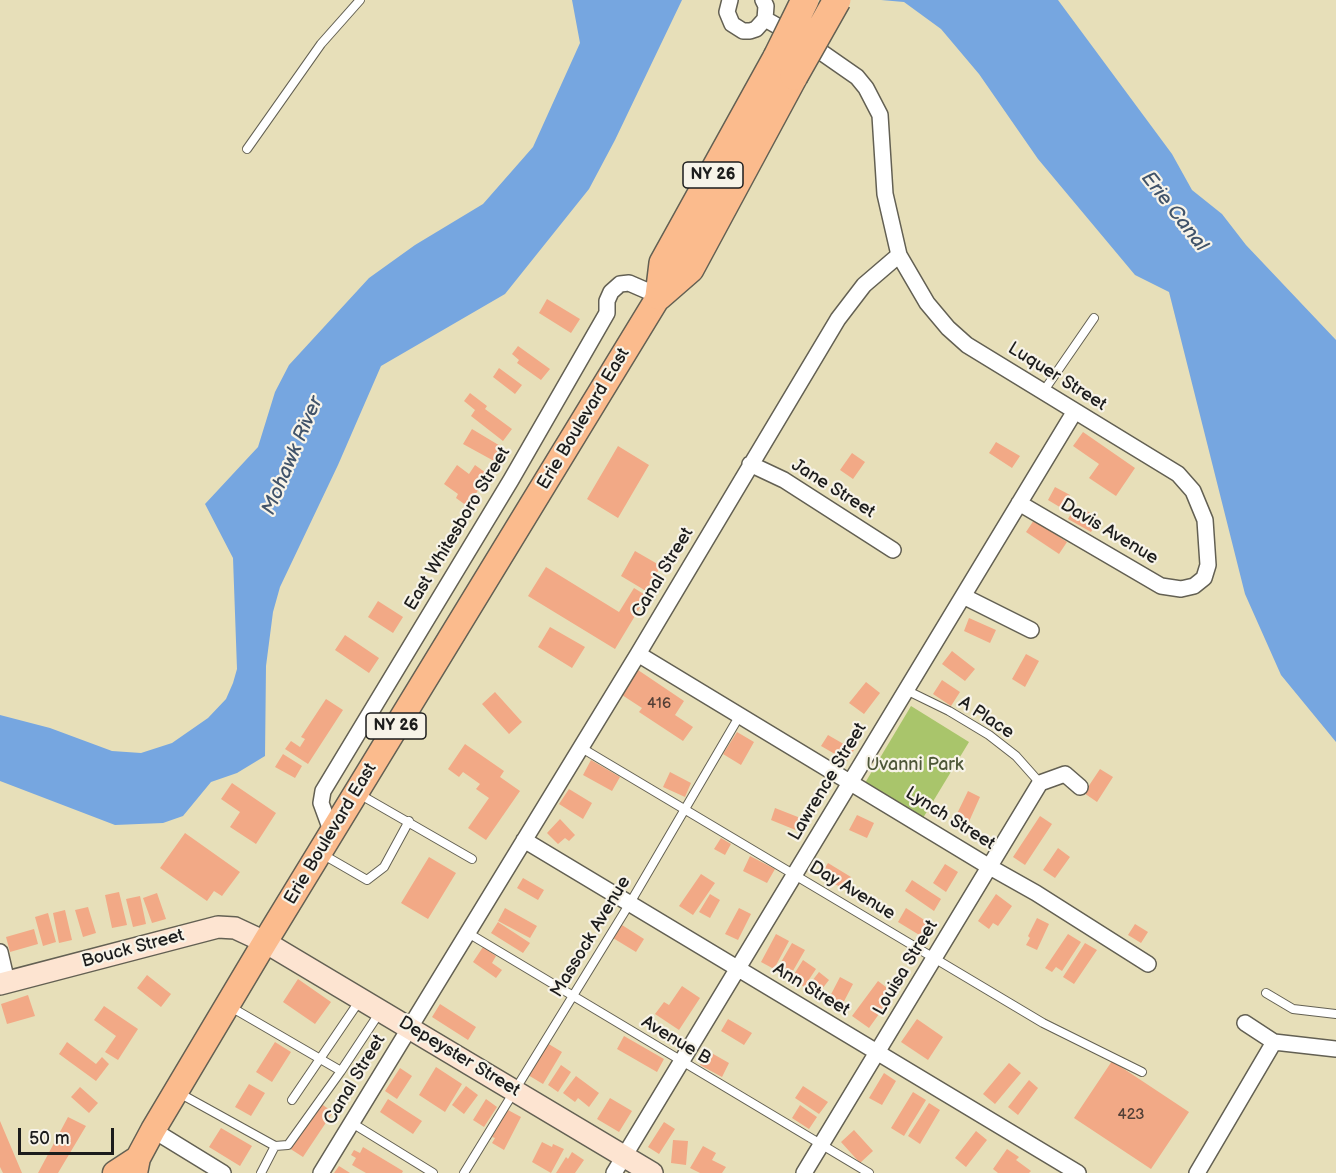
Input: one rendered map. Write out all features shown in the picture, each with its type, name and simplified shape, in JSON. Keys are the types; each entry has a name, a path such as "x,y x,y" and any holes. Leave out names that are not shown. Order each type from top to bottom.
{"highway":[{"name":"Erie Boulevard East","path":"659,296 690,269 785,67 805,0"},
{"name":"Erie Boulevard East","path":"785,67 837,0"}],"main road":[{"name":"Erie Boulevard East","path":"115,1173 137,1166 153,1130 265,942 659,296"}],"street":[{"path":"730,0 728,18 737,28 750,31 756,29 765,19 766,6 763,0"},
{"path":"765,19 811,45 857,77 866,88 880,115 885,194 899,255"},
{"name":"Luquer Street","path":"899,255 927,303 948,328 967,345 1178,474 1193,491 1205,520 1208,565 1204,578 1194,586 1181,590"},
{"name":"Canal Street","path":"321,1173 638,654 838,319 864,285 899,255"},
{"name":"East Whitesboro Street","path":"326,843 321,803 323,790 511,480 607,313 607,302 611,292 620,284 629,283 659,296"},
{"name":"Lawrence Street","path":"619,1165 1075,411"},
{"name":"Jane Street","path":"750,464 783,480 893,550"},
{"name":"Davis Avenue","path":"1019,503 1161,586 1181,590"},
{"path":"963,596 1031,630"},
{"name":"Lynch Street","path":"638,654 1036,893 1148,963"},
{"path":"1040,783 1065,774 1080,786"},
{"name":"Louisa Street","path":"804,1173 1040,783"},
{"name":"Ann Street","path":"524,840 1078,1173"},
{"name":"Bouck Street","path":"4,983 218,927 235,928 265,942"},
{"name":"Depeyster Street","path":"265,942 515,1090 619,1165 652,1173"},
{"path":"0,952 4,983"},
{"path":"1245,1023 1274,1042 1336,1049"},
{"path":"1197,1173 1274,1042"},
{"path":"153,1130 223,1173"}],"lane":[{"path":"247,149 321,44 360,0"},
{"path":"1043,392 1094,318"},
{"name":"A Place","path":"906,690 949,711 989,735 1016,756 1040,783"},
{"name":"Massock Avenue","path":"464,1173 630,903 740,715"},
{"name":"Day Avenue","path":"580,747 1043,1023 1142,1072"},
{"path":"356,792 472,859"},
{"path":"326,843 367,880 384,867 409,822"},
{"name":"Avenue B","path":"468,933 869,1173"},
{"path":"1266,993 1293,1009 1336,1014"},
{"path":"292,1100 361,999"},
{"path":"228,1005 341,1071"},
{"path":"176,1091 274,1146 285,1146 291,1142 381,1011"},
{"path":"352,1123 433,1173"},
{"path":"261,1173 274,1146"}],"green space":[{"name":"Uvanni Park","path":"911,706 969,742 920,823 862,788"}],"water":[{"name":"Mohawk River","path":"572,0 682,0 589,189 505,294 381,366 338,465 280,587 273,612 266,666 265,756 237,773 211,782 183,816 163,823 115,825 0,781 0,715 50,728 112,751 141,753 172,743 208,718 226,699 237,669 233,558 205,504 258,447 275,392 289,365 369,278 415,245 483,204 533,147 580,43"},
{"name":"Erie Canal","path":"881,0 1058,0 1172,154 1192,190 1222,214 1246,245 1336,340 1336,742 1281,675 1245,594 1169,292 1135,275 1038,159 979,74 941,29 904,2"}],"building":[{"path":"547,299 580,319 571,333 539,313"},
{"path":"518,346 550,369 541,380 517,363 519,360 512,354"},
{"path":"499,368 522,385 515,394 493,377"},
{"path":"470,393 487,406 485,409 512,429 503,441 471,416 475,410 464,401"},
{"path":"472,429 502,447 494,461 463,444"},
{"path":"1083,432 1135,468 1116,496 1089,478 1099,464 1073,446"},
{"path":"996,442 1020,456 1012,468 989,453"},
{"path":"618,446 649,465 618,518 587,499"},
{"path":"852,453 865,462 853,479 840,470"},
{"path":"457,465 469,474 475,465 489,475 467,506 456,498 458,494 444,484"},
{"path":"1055,487 1070,495 1063,509 1048,500"},
{"path":"1074,508 1085,514 1087,511 1099,518 1091,532 1068,519"},
{"path":"1034,520 1067,542 1059,554 1026,532"},
{"path":"635,551 661,566 646,591 621,576"},
{"path":"546,567 619,612 634,588 647,596 615,649 528,596"},
{"path":"378,601 403,617 393,633 368,617"},
{"path":"969,618 996,630 990,643 964,631"},
{"path":"550,627 585,647 572,668 538,647"},
{"path":"345,635 379,658 369,673 335,650"},
{"path":"952,651 975,669 965,681 942,664"},
{"path":"1026,654 1039,661 1025,687 1012,679"},
{"path":"638,670 684,701 675,715 693,727 683,741 639,712 642,708 622,695"},
{"path":"942,680 960,692 951,706 933,694"},
{"path":"866,682 880,693 864,714 849,703"},
{"path":"495,692 522,722 509,734 482,704"},
{"path":"326,699 343,710 308,764 285,749 291,741 300,747 305,739 301,737"},
{"path":"737,732 754,742 741,765 723,754"},
{"path":"828,735 854,750 847,761 821,746"},
{"path":"465,744 504,771 500,777 520,791 486,840 468,828 489,798 476,789 480,784 463,772 459,777 448,769"},
{"path":"283,754 302,766 295,778 275,767"},
{"path":"591,760 620,777 612,791 583,775"},
{"path":"1100,769 1113,777 1097,802 1084,793"},
{"path":"670,772 691,783 685,797 663,787"},
{"path":"232,783 276,813 256,844 230,827 240,812 221,799"},
{"path":"569,789 592,803 583,819 559,804"},
{"path":"968,791 980,797 967,826 954,820"},
{"path":"775,808 803,819 798,831 771,820"},
{"path":"857,815 874,823 867,838 849,830"},
{"path":"1040,816 1052,824 1025,865 1013,857"},
{"path":"560,819 575,835 569,841 565,838 558,844 547,833"},
{"path":"185,833 240,872 222,896 214,891 207,901 160,868"},
{"path":"721,838 731,844 725,855 714,849"},
{"path":"1058,848 1070,857 1055,878 1043,870"},
{"path":"750,856 775,869 767,883 743,871"},
{"path":"429,857 456,873 428,919 401,903"},
{"path":"828,863 851,877 844,889 820,876"},
{"path":"945,864 958,872 946,892 933,883"},
{"path":"701,874 715,883 693,915 679,906"},
{"path":"523,878 544,890 538,900 517,888"},
{"path":"912,880 941,899 934,911 905,891"},
{"path":"119,892 127,925 112,928 105,895"},
{"path":"157,893 166,919 152,923 143,898"},
{"path":"710,894 720,900 710,918 699,912"},
{"path":"996,894 1012,906 998,926 993,923 989,929 978,921"},
{"path":"140,896 146,924 133,927 126,899"},
{"path":"88,907 96,933 83,937 75,910"},
{"path":"505,908 537,926 530,938 498,921"},
{"path":"739,908 751,914 738,940 725,934"},
{"path":"906,908 929,923 921,936 898,922"},
{"path":"65,910 72,940 59,943 53,913"},
{"path":"48,913 56,942 43,946 35,917"},
{"path":"1037,918 1049,924 1037,950 1026,945"},
{"path":"498,922 530,943 523,953 491,933"},
{"path":"1135,924 1148,932 1141,943 1128,935"},
{"path":"622,925 644,939 636,952 613,938"},
{"path":"34,929 38,944 10,952 6,937"},
{"path":"776,934 789,941 774,969 761,962"},
{"path":"1068,934 1081,942 1062,971 1056,967 1052,972 1045,968"},
{"path":"792,943 805,950 790,976 777,969"},
{"path":"1085,943 1097,950 1074,984 1063,977"},
{"path":"483,947 496,956 492,963 502,970 496,978 473,962"},
{"path":"803,960 816,969 804,987 791,979"},
{"path":"819,972 829,980 818,994 808,986"},
{"path":"147,975 171,994 161,1007 137,988"},
{"path":"840,977 853,984 840,1009 827,1002"},
{"path":"298,979 331,1002 315,1024 283,1002"},
{"path":"878,981 894,993 869,1028 852,1016"},
{"path":"682,986 700,998 679,1030 655,1014 664,1002 669,1005"},
{"path":"28,995 35,1016 7,1024 1,1004"},
{"path":"440,1004 476,1027 468,1040 432,1017"},
{"path":"104,1006 138,1029 118,1060 105,1052 116,1036 94,1020"},
{"path":"728,1019 752,1033 744,1045 721,1031"},
{"path":"917,1019 943,1037 928,1060 901,1042"},
{"path":"624,1036 664,1059 657,1072 617,1049"},
{"path":"67,1042 96,1064 102,1057 109,1064 96,1081 59,1054"},
{"path":"275,1042 291,1052 272,1082 256,1072"},
{"path":"547,1043 562,1052 543,1084 528,1075"},
{"path":"708,1051 729,1063 722,1077 700,1065"},
{"path":"1112,1061 1189,1112 1151,1169 1074,1118"},
{"path":"1009,1063 1021,1073 995,1104 983,1094"},
{"path":"561,1065 571,1072 558,1092 548,1085"},
{"path":"436,1067 462,1084 445,1112 419,1095"},
{"path":"400,1068 412,1076 397,1099 385,1091"},
{"path":"884,1073 896,1081 882,1105 869,1098"},
{"path":"576,1076 599,1093 589,1107 578,1098 575,1102 563,1093"},
{"path":"1029,1080 1038,1088 1018,1115 1008,1107"},
{"path":"249,1084 265,1093 251,1116 235,1107"},
{"path":"466,1086 478,1095 464,1114 452,1105"},
{"path":"803,1086 828,1102 819,1114 795,1098"},
{"path":"80,1087 98,1103 89,1113 71,1097"},
{"path":"913,1092 926,1100 904,1136 891,1128"},
{"path":"610,1098 632,1111 619,1132 597,1119"},
{"path":"388,1099 422,1121 413,1134 380,1112"},
{"path":"486,1099 497,1107 484,1127 473,1120"},
{"path":"320,1103 333,1112 303,1157 289,1148"},
{"path":"929,1103 940,1110 920,1144 908,1136"},
{"path":"800,1105 817,1117 809,1129 792,1118"},
{"path":"508,1110 521,1117 504,1150 492,1143 495,1138 492,1137"},
{"path":"68,1117 86,1126 58,1173 38,1173"},
{"path":"0,1121 22,1173 3,1173 0,1167"},
{"path":"664,1122 675,1129 659,1154 648,1147"},
{"path":"221,1128 252,1146 240,1166 209,1147"},
{"path":"854,1130 873,1151 860,1163 841,1142"},
{"path":"976,1131 987,1140 966,1167 955,1158"},
{"path":"673,1140 688,1141 686,1165 671,1163"},
{"path":"542,1142 564,1149 551,1173 532,1162"},
{"path":"703,1146 716,1153 712,1160 726,1167 722,1173 700,1173 690,1168"},
{"path":"363,1147 403,1171 402,1173 366,1173 352,1165 356,1158 351,1155 354,1150 360,1153"},
{"path":"1007,1149 1019,1157 1016,1160 1031,1171 1029,1173 998,1173 993,1169"},
{"path":"572,1152 584,1160 575,1173 556,1173 566,1157 568,1159"},
{"path":"339,1166 350,1173 334,1173"}]}
